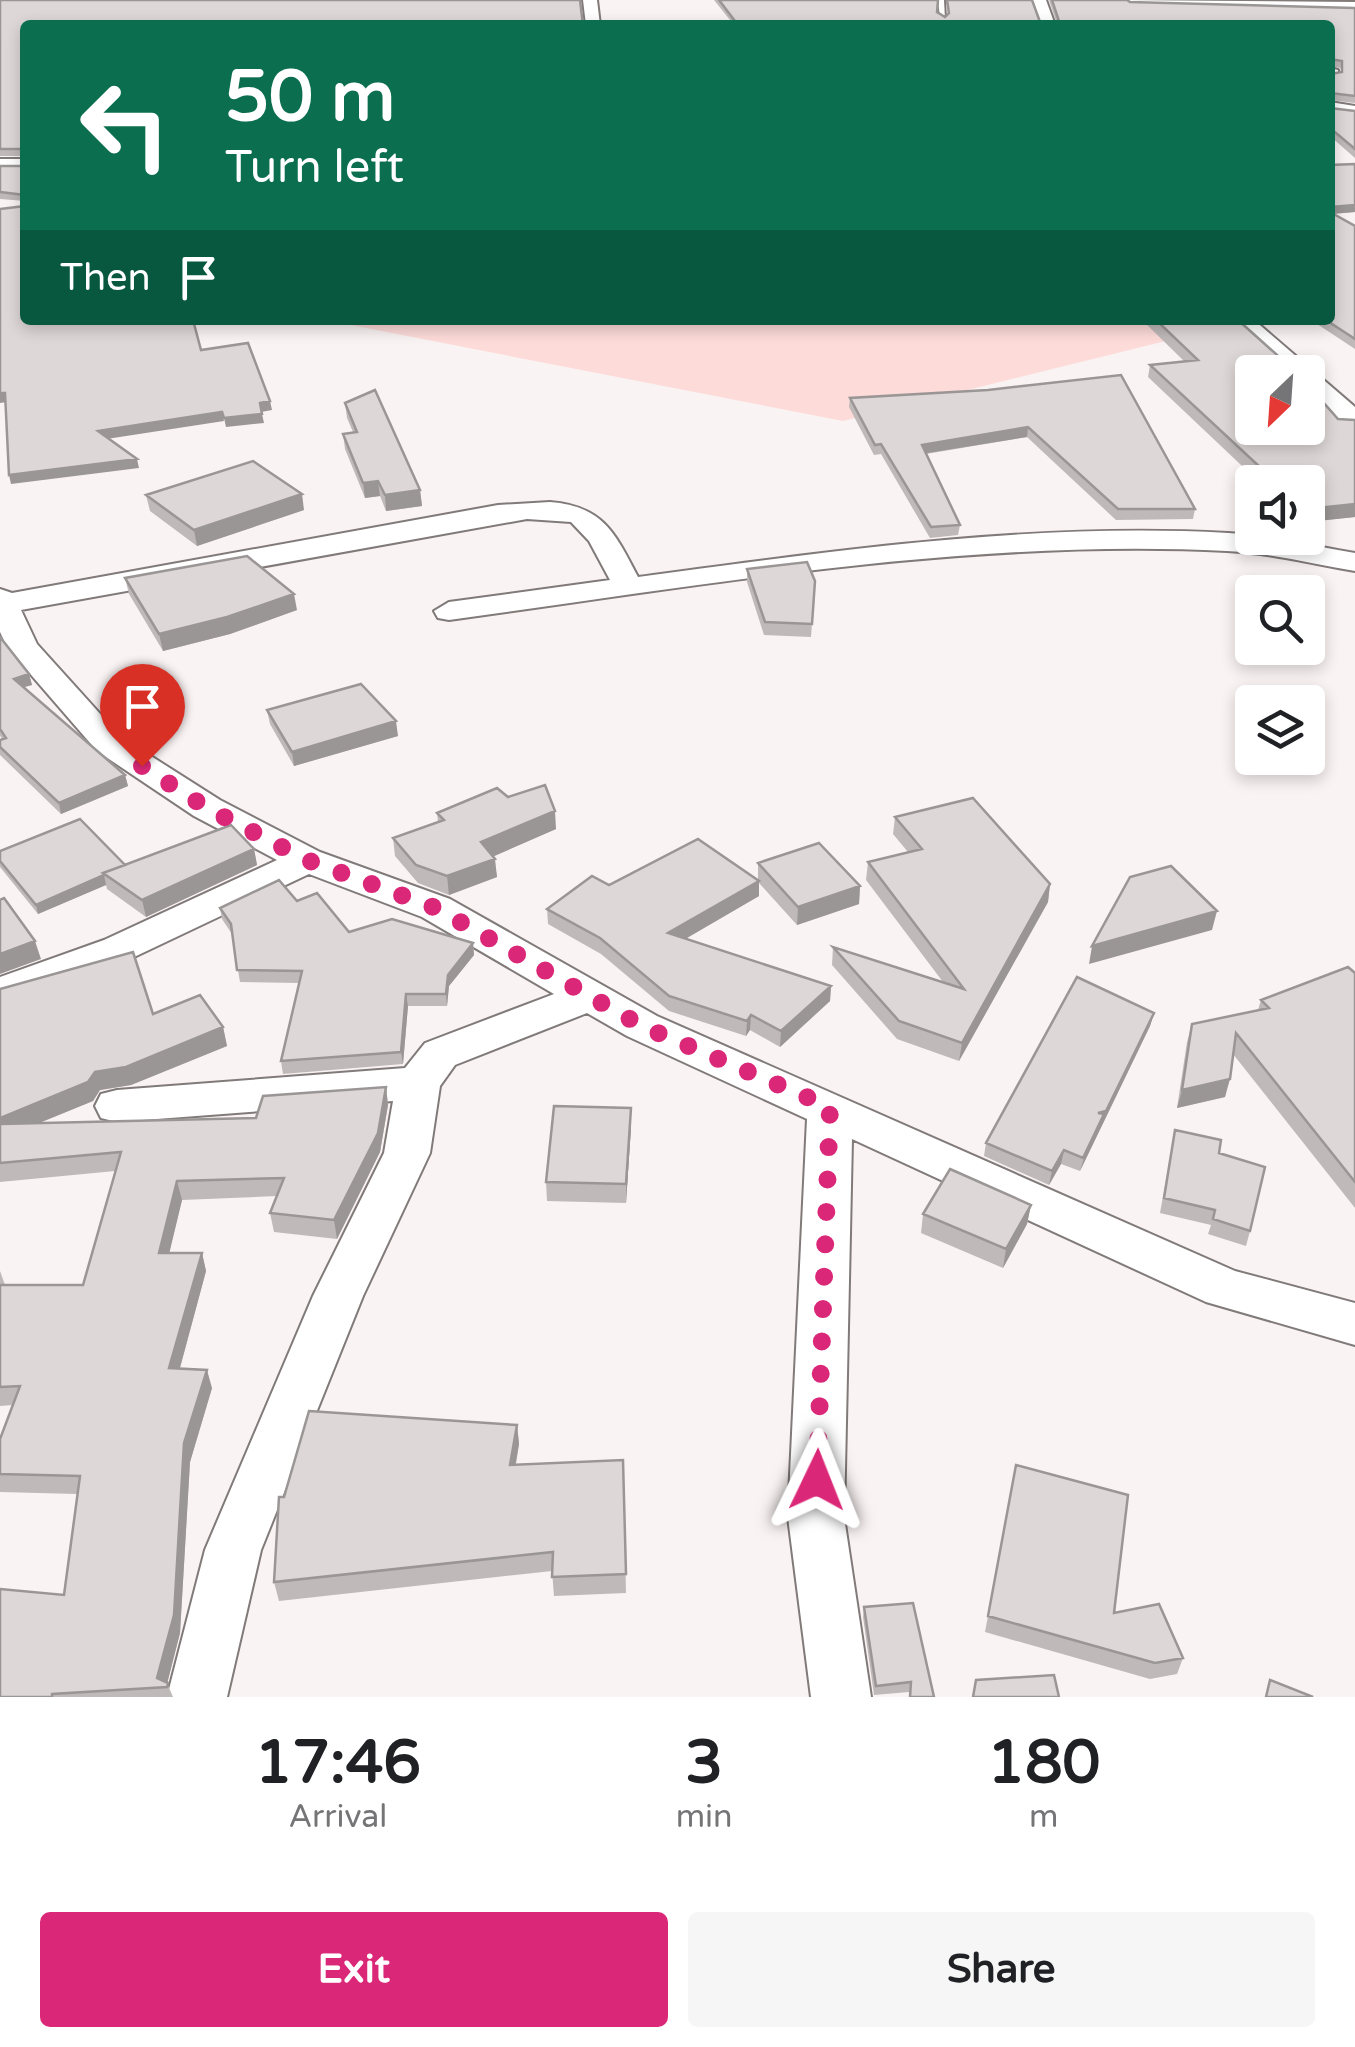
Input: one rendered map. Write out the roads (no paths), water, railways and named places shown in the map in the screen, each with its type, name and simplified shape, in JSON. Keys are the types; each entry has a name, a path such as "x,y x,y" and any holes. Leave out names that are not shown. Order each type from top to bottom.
{"street":[{"path":"1129,0 1355,6"},
{"path":"1246,325 1280,355"},
{"path":"1325,393 1355,420"},
{"path":"627,585 602,534 582,513 559,508 498,512 2,601 23,647 109,744 207,808 307,860 436,908 642,1026 830,1107 1224,1288 1355,1324"},
{"path":"449,611 888,552 1138,540 1232,542 1355,562"},
{"path":"0,992 40,980 155,932 307,860"},
{"path":"197,1697 233,1550 338,1296 407,1153 418,1082 440,1054 590,996"},
{"path":"117,1106 418,1082"},
{"path":"830,1107 816,1517 841,1697"}],"lane":[{"path":"942,0 944,18"}]}
